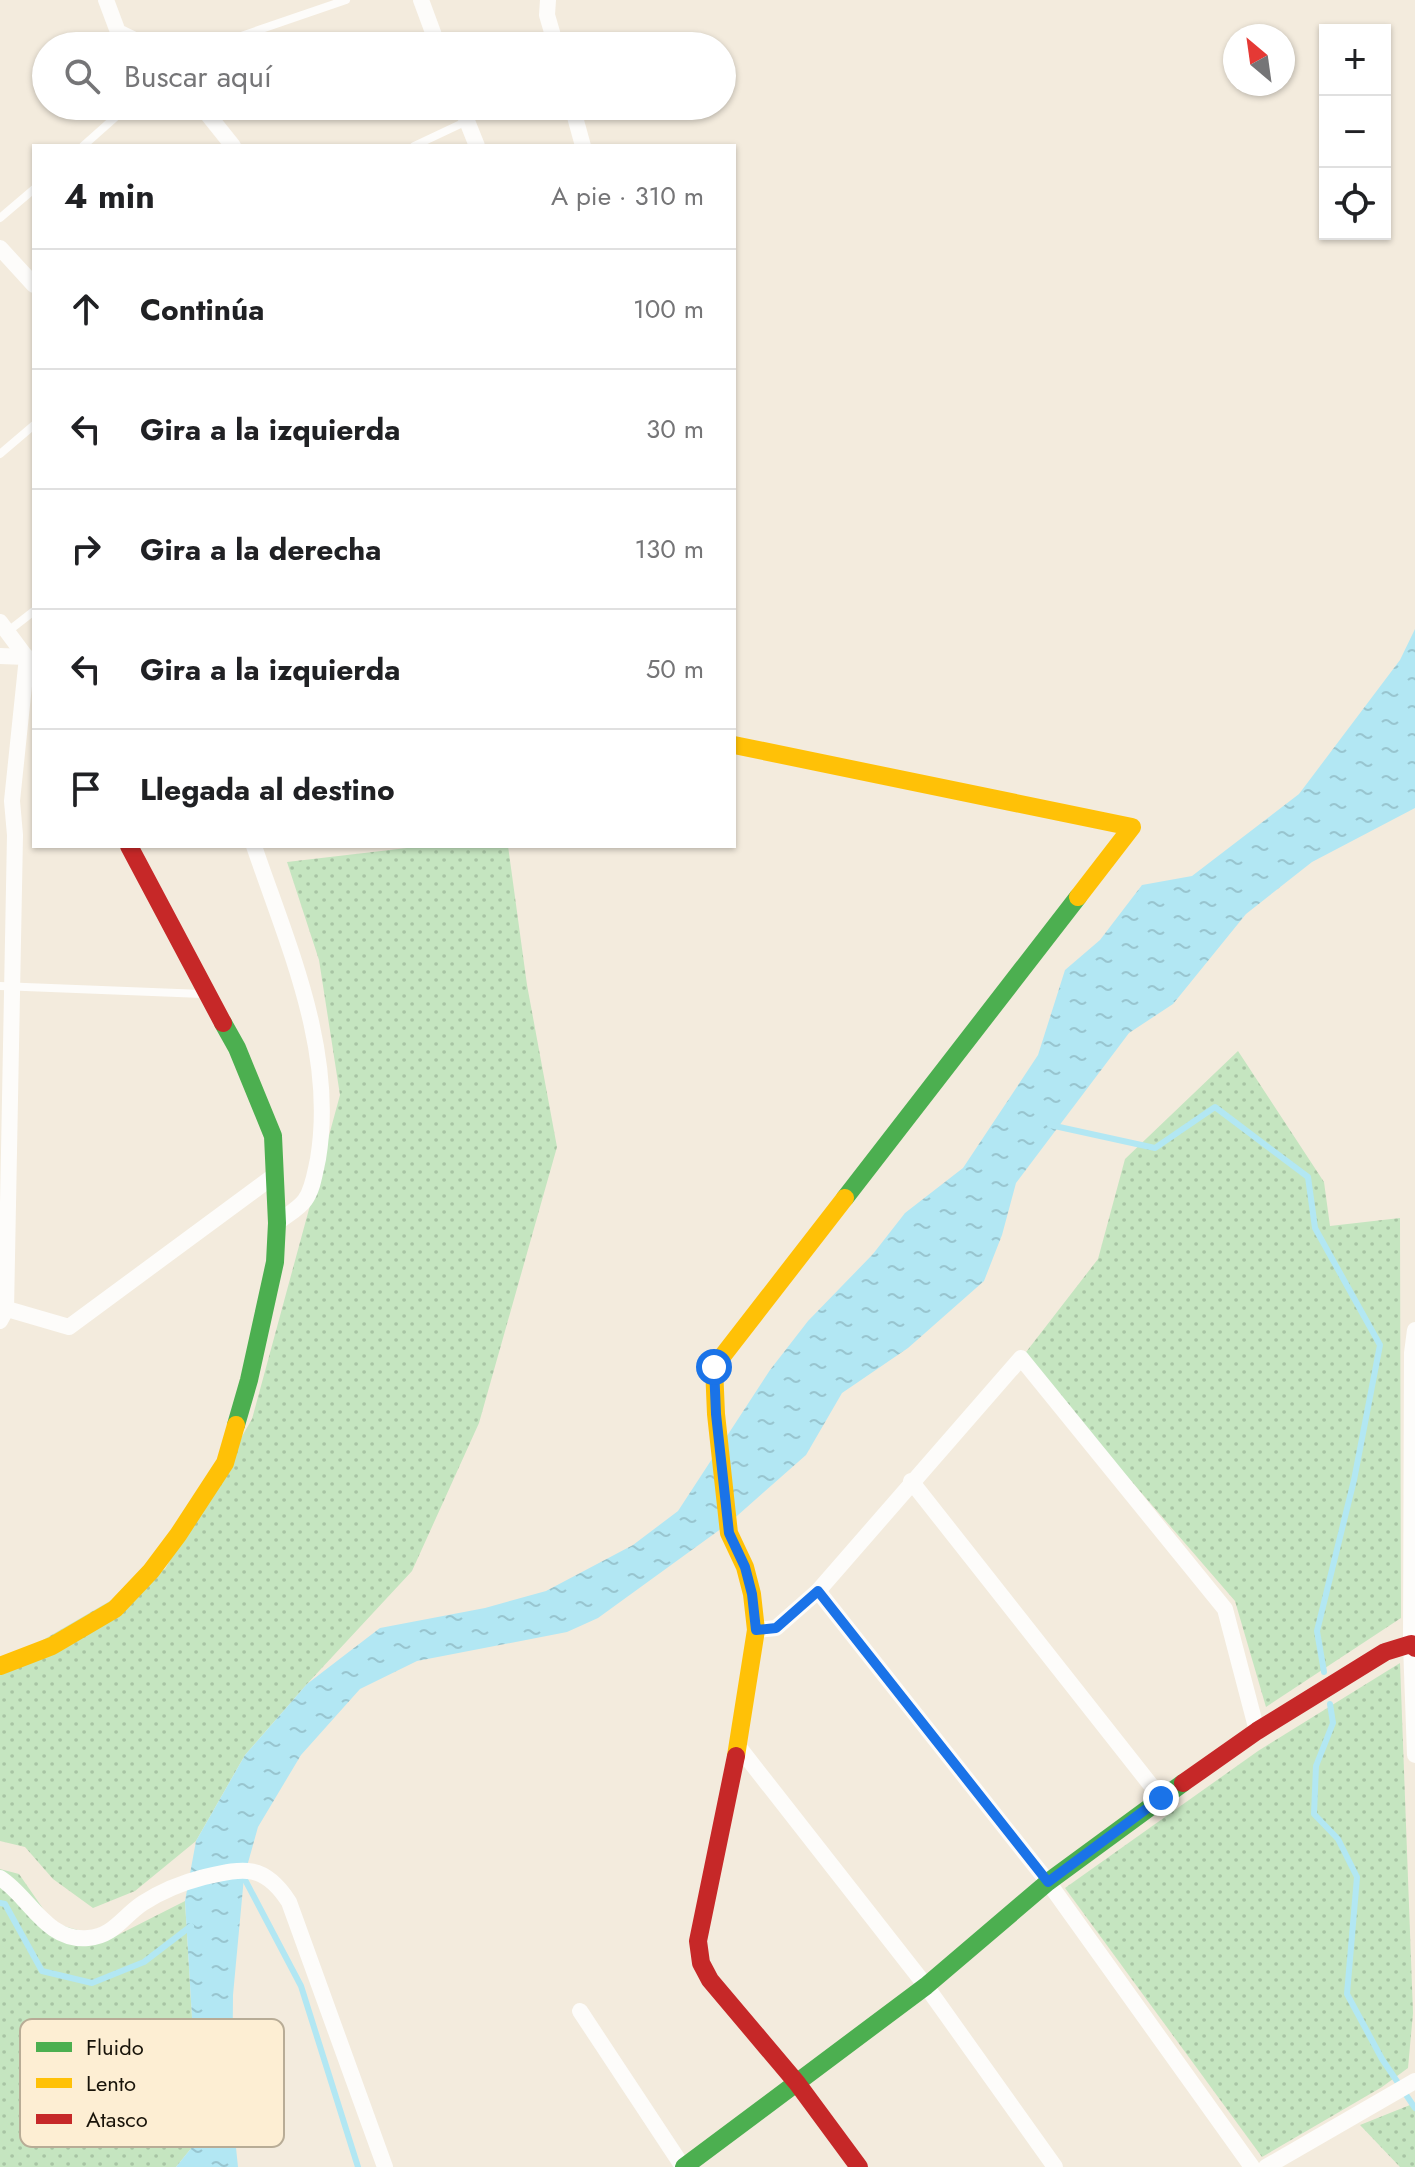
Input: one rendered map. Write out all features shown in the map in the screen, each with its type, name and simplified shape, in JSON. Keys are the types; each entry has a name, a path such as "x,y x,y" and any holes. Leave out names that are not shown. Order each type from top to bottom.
{"street":[{"path":"106,0 118,32"},
{"path":"421,0 433,32"},
{"path":"548,0 547,15 552,32"},
{"path":"212,120 231,144"},
{"path":"467,120 476,144"},
{"path":"576,120 582,144"},
{"path":"0,248 32,283"},
{"path":"4,627 30,663 8,834 2,1313 69,1327 275,1175"},
{"path":"0,656 30,663"},
{"path":"736,745 1132,827 714,1367 729,1533 745,1567 756,1630 738,1746 698,1941 701,1963 710,1980 797,2083 859,2167"},
{"path":"0,1666 52,1646 115,1609 151,1571 225,1463 265,1314 275,1262 277,1223 273,1136 237,1048 130,848"},
{"path":"255,848 308,1002 323,1102 315,1175 305,1201 277,1223"},
{"path":"1415,1330 1415,1755"},
{"path":"756,1630 776,1628 818,1591 1021,1358 1225,1609 1257,1731"},
{"path":"911,1481 1161,1798"},
{"path":"818,1591 1048,1882 1252,2167"},
{"path":"580,2011 684,2167 926,1986 1048,1882 1161,1798 1257,1731 1385,1652 1413,1646"},
{"path":"738,1746 926,1986 1055,2167"},
{"path":"0,1878 12,1885 55,1932 86,1939 113,1931 139,1905 178,1883 237,1869 256,1873 278,1885 289,1902 385,2167"},
{"path":"1266,2167 1415,2081"}],"lane":[{"path":"253,32 346,0"},
{"path":"85,144 112,120"},
{"path":"417,144 453,120"},
{"path":"0,218 32,191"},
{"path":"0,454 32,427"},
{"path":"4,627 32,612"},
{"path":"7,987 210,994"}],"green space":[{"path":"407,848 508,848 527,985 557,1147 479,1423 412,1571 245,1755 196,1841 135,1891 93,1908 53,1879 25,1847 0,1841 0,1665 165,1569 252,1419 340,1095 319,960 287,862"},
{"path":"1238,1051 1324,1182 1330,1226 1400,1218 1401,1618 1266,1707 1235,1601 1023,1356 1098,1259 1125,1159"},
{"path":"1400,1663 1413,2013 1408,2068 1382,2087 1262,2157 1065,1888 1258,1751"},
{"path":"0,1869 19,1874 53,1923 110,1939 185,1901 192,2019 20,2019 20,2147 192,2147 176,2167 0,2167"},
{"path":"1415,2103 1415,2167 1400,2167 1360,2125"}],"water":[{"path":"1415,629 1415,808 1312,862 1246,914 1173,1004 1129,1033 1016,1183 1002,1235 984,1281 908,1348 842,1393 806,1455 729,1523 598,1618 567,1632 417,1661 360,1689 301,1755 258,1827 244,1877 233,2019 192,2019 185,1901 196,1841 245,1755 307,1684 380,1628 485,1608 546,1591 633,1545 678,1511 770,1370 808,1321 873,1254 905,1213 963,1168 1038,1055 1065,970 1100,940 1142,885 1192,876 1299,794 1400,660"},
{"path":"192,2147 236,2147 238,2167 176,2167"}],"waterway":[{"path":"1050,1125 1155,1148 1215,1107 1308,1177 1315,1228 1380,1345 1354,1480 1317,1631 1324,1672"},
{"path":"1330,1704 1333,1723 1316,1766 1314,1814 1338,1839 1357,1877 1347,1994 1382,2059 1415,2108"},
{"path":"242,1874 301,1986 358,2167"},
{"path":"0,1903 5,1904 42,1971 92,1983 144,1962 191,1926"}],"traffic: fast":[{"path":"845,1198 1078,897"},
{"path":"223,1023 237,1048 273,1136 277,1223 275,1262 236,1425"},
{"path":"684,2167 926,1986 1048,1882 1183,1783"}],"traffic: slow":[{"path":"736,745 1132,827 1078,897"},
{"path":"736,1756 756,1630 745,1567 729,1533 714,1367 845,1198"},
{"path":"0,1666 52,1646 115,1609 151,1571 178,1535 225,1463 236,1425"}],"traffic: jam":[{"path":"130,848 223,1023"},
{"path":"1183,1783 1257,1731 1385,1652 1411,1644 1415,1648"},
{"path":"736,1756 698,1941 701,1963 710,1980 797,2083 859,2167"}],"route":[{"path":"714,1367 729,1533 745,1567 756,1630 776,1628 818,1591 1048,1882 1161,1798"}]}
